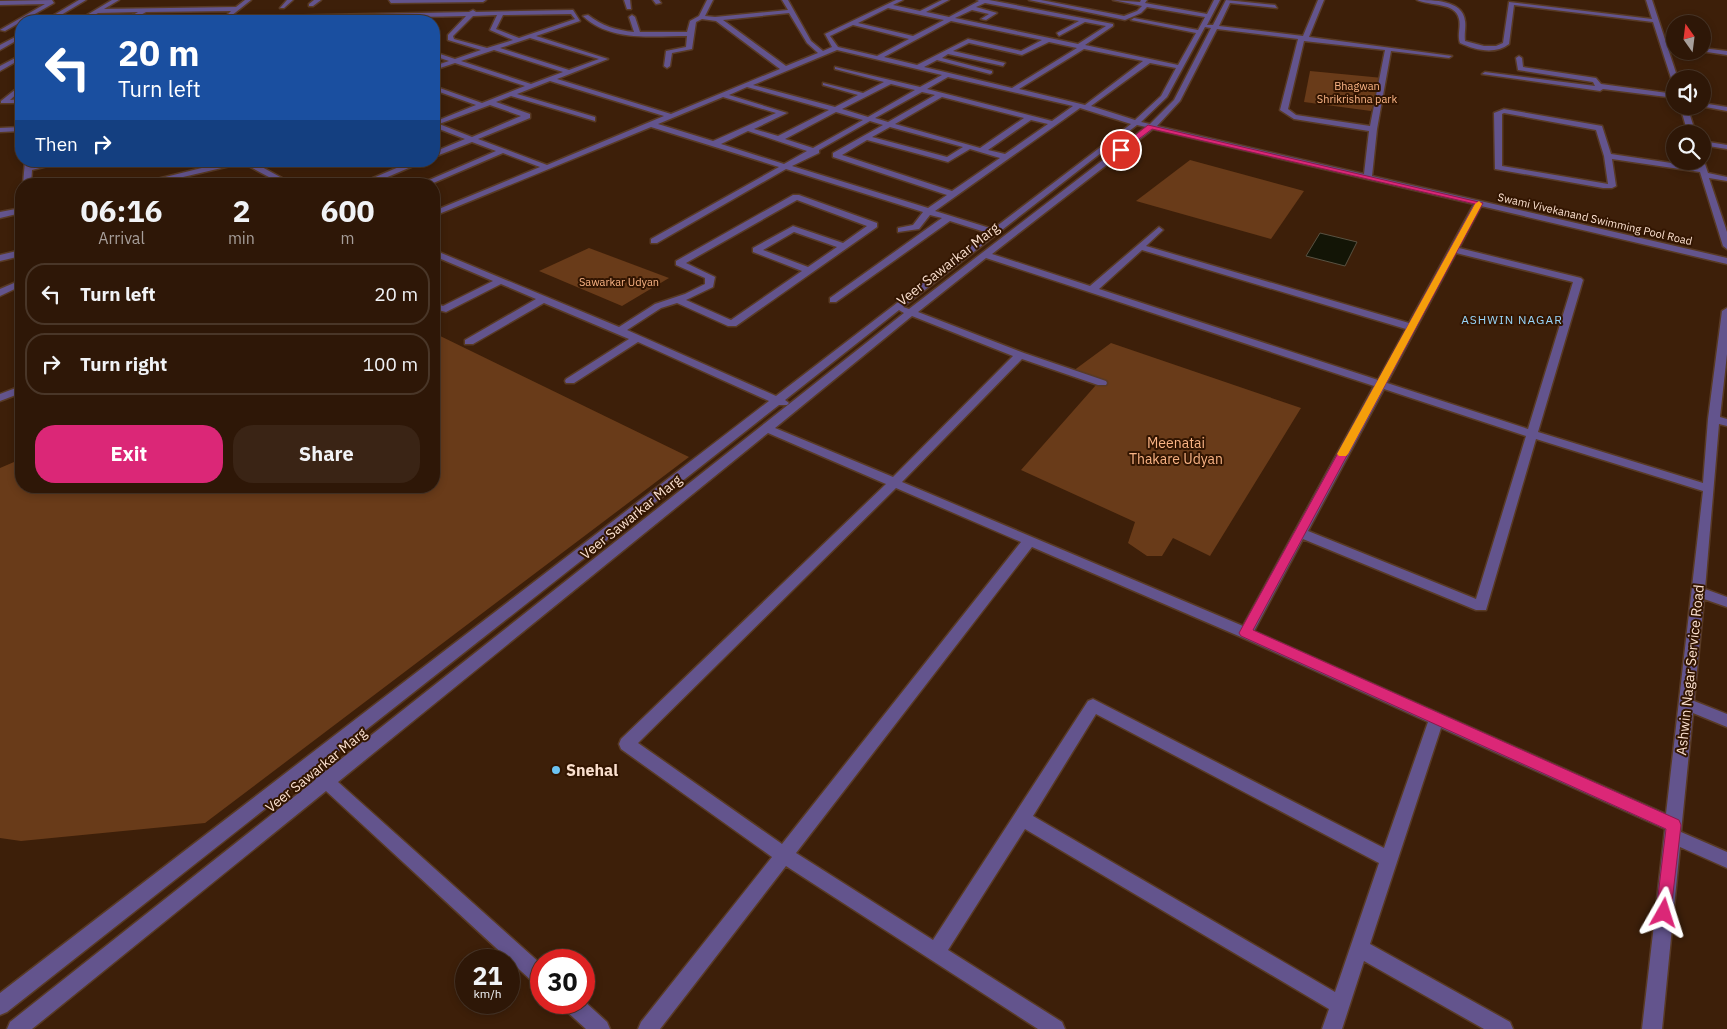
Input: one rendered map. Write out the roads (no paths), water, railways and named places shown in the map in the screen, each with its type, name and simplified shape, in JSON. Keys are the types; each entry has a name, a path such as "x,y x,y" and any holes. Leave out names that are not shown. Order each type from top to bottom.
{"street":[{"path":"57,15 83,0"},
{"path":"91,15 116,0"},
{"path":"229,15 248,0"},
{"path":"282,7 290,0"},
{"path":"311,5 318,0"},
{"path":"377,15 392,1 483,0"},
{"path":"483,0 450,36 451,40 490,49 569,72"},
{"path":"627,0 629,8"},
{"path":"701,17 710,0"},
{"path":"785,0 809,42 822,54"},
{"path":"440,211 836,48 827,35 900,0"},
{"path":"920,13 946,0"},
{"path":"878,58 982,0 1111,25 1081,45 1083,47 1013,90"},
{"path":"1032,0 1125,18 1139,12 1145,6 1143,2"},
{"path":"1116,0 1143,2 1168,9 1207,25"},
{"path":"1168,9 1173,0"},
{"path":"1225,0 1275,8"},
{"name":"Veer Sawarkar Marg","path":"0,1005 1136,123 1164,97 1180,67 1225,0"},
{"path":"1320,0 1303,39 1284,110 1286,113 1294,116 1373,129"},
{"path":"1420,0 1460,12 1462,18 1462,42 1482,48 1497,48 1506,44 1511,3 1656,21"},
{"path":"1649,0 1671,70"},
{"path":"0,2 53,1"},
{"path":"28,15 53,1"},
{"path":"888,6 1180,67"},
{"path":"970,8 994,13 984,19"},
{"path":"98,11 236,9"},
{"path":"427,15 539,13 574,9 578,20 538,33 530,33 520,40 440,66"},
{"path":"136,15 145,10"},
{"path":"1130,10 1139,12"},
{"path":"712,18 790,11"},
{"path":"534,21 539,13"},
{"path":"501,14 493,30 520,40"},
{"path":"586,16 604,26 638,35 690,34"},
{"path":"632,17 638,35"},
{"path":"667,66 669,51 689,49 693,21 701,17 718,19 785,69"},
{"path":"1059,34 1084,20"},
{"path":"1134,20 1207,25 1388,50 1449,56"},
{"path":"1,30 15,22"},
{"path":"852,23 914,38"},
{"name":"Veer Sawarkar Marg","path":"17,1029 910,313 1151,127 1177,101 1207,25"},
{"path":"1,30 15,30"},
{"path":"440,124 510,94 605,59 530,33"},
{"path":"0,48 15,39"},
{"path":"936,58 988,72 1047,40"},
{"path":"919,68 968,41 1022,53"},
{"name":"Swami Vivekanand Swimming Pool Road","path":"836,48 1082,106 1151,127 1727,261"},
{"path":"1368,177 1373,129 1388,50"},
{"path":"1711,51 1727,53"},
{"path":"948,52 1003,64"},
{"path":"440,56 531,86"},
{"path":"1485,74 1596,90 1600,89 1598,81 1594,80 1520,69 1518,58"},
{"path":"1,68 15,60"},
{"path":"901,230 916,226 928,212 952,194 1053,123 1082,106 1148,61"},
{"path":"10,63 15,63"},
{"path":"837,68 1053,123"},
{"path":"654,241 784,167 816,151 948,74"},
{"path":"550,79 671,116"},
{"path":"779,139 889,82"},
{"path":"825,84 864,95"},
{"path":"746,85 1006,157"},
{"path":"1599,86 1666,95"},
{"path":"440,90 527,116 440,152"},
{"path":"15,92 3,102 15,101"},
{"path":"510,94 592,119"},
{"path":"714,144 783,113 723,94"},
{"path":"940,95 836,155 952,194"},
{"path":"1711,107 1727,109"},
{"path":"1511,112 1597,126 1608,156 1612,184 1608,186 1501,168 1497,165 1498,113 1511,112"},
{"path":"982,150 1030,117"},
{"path":"650,124 994,232"},
{"path":"440,128 546,167"},
{"path":"0,130 15,129"},
{"path":"748,129 816,151"},
{"path":"867,138 948,160 969,146"},
{"path":"1711,144 1727,147"},
{"path":"438,178 502,151"},
{"path":"1608,156 1704,173 1727,179"},
{"path":"168,178 216,167"},
{"path":"255,167 277,178"},
{"path":"378,178 406,167"},
{"path":"1703,170 1727,246"},
{"path":"619,331 658,306 679,300 710,285 710,276 705,272 679,262 796,197 874,225 732,324 679,300"},
{"path":"1246,633 1479,203"},
{"path":"0,215 15,212"},
{"path":"1717,216 1727,217"},
{"path":"833,300 948,218"},
{"path":"808,270 756,250 793,229 844,246"},
{"path":"1092,290 1159,230"},
{"path":"1140,247 1411,327"},
{"path":"1300,533 1480,606 1578,280 1454,250"},
{"path":"0,258 15,254"},
{"path":"985,255 1532,434 1709,489"},
{"path":"440,256 708,368 792,408"},
{"path":"440,309 443,310 500,281"},
{"path":"0,293 15,287"},
{"path":"469,342 542,299"},
{"path":"896,308 1102,383"},
{"name":"Ashwin Nagar Service Road","path":"1652,1029 1709,489 1720,421 1727,311"},
{"path":"570,381 637,338"},
{"path":"1020,354 895,482 628,744 784,855 1055,1029"},
{"path":"0,398 15,392"},
{"path":"766,428 1246,633 1437,718 1673,831 1727,860"},
{"path":"648,1029 1030,540"},
{"path":"1698,592 1727,602"},
{"path":"1686,704 1727,721"},
{"path":"936,952 1093,705 1388,859"},
{"path":"1332,1029 1437,718"},
{"path":"308,765 327,780 530,966"},
{"path":"1022,819 1340,1005"},
{"path":"1359,948 1503,1029"},
{"path":"584,1014 600,1029"}],"place":[{"name":"Snehal","path":"556,770"}],"district":[{"name":"ASHWIN NAGAR","path":"1512,319"}],"park label":[{"name":"Bhagwan Shrikrishna park","path":"1357,92"},
{"name":"Sawarkar Udyan","path":"619,282"},
{"name":"Meenatai Thakare Udyan","path":"1176,452"}]}
